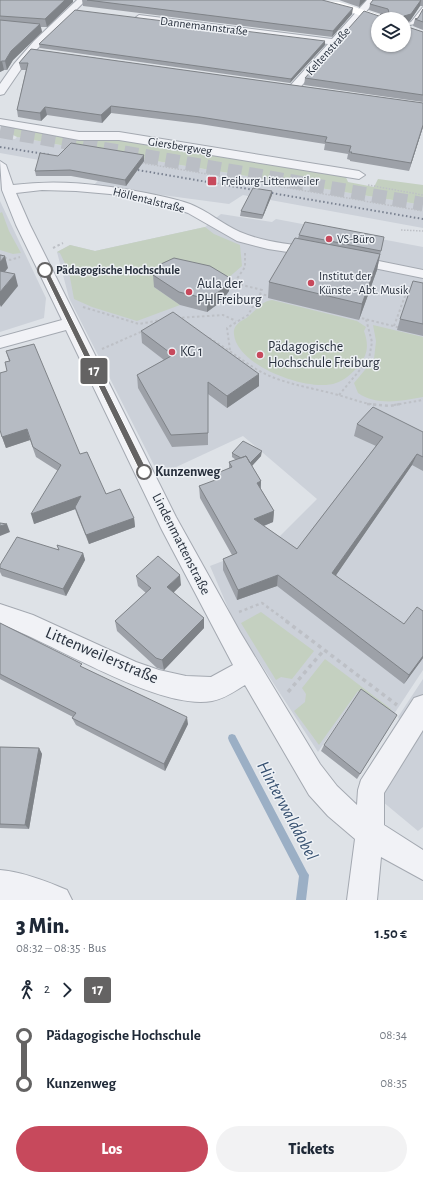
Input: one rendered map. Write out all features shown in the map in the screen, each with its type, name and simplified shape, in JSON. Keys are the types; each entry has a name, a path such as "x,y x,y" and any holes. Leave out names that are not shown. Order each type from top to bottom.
{"street":[{"path":"0,92 13,70 46,30 82,0"},
{"path":"312,0 371,15"},
{"name":"Keltenstraße","path":"308,91 289,88 336,42 372,0"},
{"path":"72,9 88,11"},
{"name":"Dannemannstraße","path":"127,16 336,42"},
{"path":"411,29 417,32"},
{"path":"29,51 44,53"},
{"path":"0,69 13,70"},
{"name":"Giersbergweg","path":"0,122 79,136 119,136 359,175"},
{"name":"Lindenmattenstraße","path":"0,165 8,190 60,302 146,477 248,669 273,708 306,765 327,796 370,833 423,866"},
{"name":"Höllentalstraße","path":"8,190 36,187 76,186 124,193 187,208 216,226 251,240 325,255"},
{"path":"340,258 419,273"},
{"path":"0,343 71,323"},
{"name":"Littenweilerstraße","path":"0,614 23,621 145,677 180,686 213,689 248,669"},
{"path":"362,900 370,833 370,790 419,713"},
{"path":"0,885 14,886 57,900"}],"lane":[{"path":"411,24 423,8"}],"path":[{"path":"142,163 423,211"},
{"path":"359,175 364,185 423,194"},
{"path":"401,230 423,231"},
{"path":"230,350 227,328 248,315 262,290 234,283 245,267 246,248 251,240"},
{"path":"49,249 63,243"},
{"path":"394,326 419,273"},
{"path":"260,294 272,297"},
{"path":"60,302 72,302 87,309 139,324 166,320 158,324"},
{"path":"179,321 172,318 224,315 236,322"},
{"path":"351,316 408,329"},
{"path":"339,395 369,359 372,342 366,319"},
{"path":"87,355 144,330"},
{"path":"204,336 230,350 256,369 291,384 339,395 364,404 390,406 423,400"},
{"path":"220,618 262,603 324,650 419,713"},
{"path":"273,708 324,650"}],"shaded area":[{"path":"0,137 15,139 17,137 423,205 423,228 243,195 229,204 147,193 145,196 93,186 106,172 0,153"},
{"path":"0,201 46,298 44,318 0,332"},
{"path":"221,214 272,222 276,219 423,247 423,670 392,717 358,693 318,752 235,624 210,566 275,541 317,499 243,436 159,475 69,298 57,252 70,245 95,251 205,227"},
{"path":"423,679 423,827 418,831 359,782"}],"green space":[{"path":"13,127 119,139 345,175 348,182 374,187 378,179 423,185 423,205 17,137 13,135"},
{"path":"2,212 9,231 21,253 13,254 0,250 0,213"},
{"path":"205,227 214,234 240,245 242,266 227,279 154,287 180,305 137,321 92,307 74,299 69,272 60,253 57,252 70,245 95,251"},
{"path":"272,300 357,321 366,327 364,331 367,341 367,350 361,363 353,372 342,380 336,383 324,385 309,384 276,374 247,357 238,346 234,330 239,323 247,318 260,305"},
{"path":"373,325 423,337 423,397 398,401 381,401 373,400 358,393 354,383 374,359 376,341"},
{"path":"261,612 314,651 292,679 281,677 276,680 241,623"},
{"path":"325,659 391,709 388,714 358,691 319,745 294,711 305,702 306,694 302,688"}],"building":[{"path":"0,0 65,0 45,19 0,16"},
{"path":"87,0 322,0 353,8 333,31"},
{"path":"373,0 421,0 411,14 411,12 389,12 388,9 370,4"},
{"path":"423,9 423,22 415,19 418,18"},
{"path":"75,10 325,41 291,79 39,44"},
{"path":"364,11 371,13 371,52 411,52 411,28 423,32 423,95 305,78"},
{"path":"0,20 40,24 11,51 5,61 0,62"},
{"path":"31,49 423,103 423,125 411,163 351,153 352,152 349,152 351,146 325,142 327,137 200,117 111,106 101,115 45,107 40,113 17,110 28,63 19,63"},
{"path":"71,143 144,155 125,180 70,170 35,171 40,153 58,156"},
{"path":"253,188 272,191 263,215 241,211"},
{"path":"305,222 384,237 381,251 299,235"},
{"path":"295,238 380,254 362,304 269,282"},
{"path":"0,255 5,256 0,262"},
{"path":"174,258 210,266 230,278 223,289 207,299 179,292 153,275 161,264"},
{"path":"0,271 15,274 0,292"},
{"path":"413,281 423,283 423,324 400,319"},
{"path":"173,312 259,374 227,396 208,382 208,433 171,435 137,375 173,355 141,331"},
{"path":"34,344 80,454 87,452 106,494 120,489 134,518 86,535 75,507 81,496 31,514 61,465 33,447 27,429 2,437 0,430 0,373 7,371 5,362 10,361 6,351"},
{"path":"373,407 423,432 423,457 417,454 332,573 404,624 417,607 423,611 423,656 409,675 278,575 238,590 223,559 237,553 199,486 218,479 215,474 232,467 229,462 246,456 261,481 257,483 274,511 254,519 297,549 383,437 357,424"},
{"path":"243,441 262,451 250,463 246,456 241,458 232,453"},
{"path":"0,523 7,524 0,526"},
{"path":"17,537 59,550 57,545 83,553 63,589 0,568 0,565"},
{"path":"158,556 180,575 167,587 204,618 162,660 156,658 115,621 151,588 136,576"},
{"path":"0,623 82,664 80,666 187,717 164,764 72,718 76,713 0,674"},
{"path":"361,689 397,715 360,774 324,745"},
{"path":"0,747 39,748 25,825 0,824"}],"waterway":[{"name":"Hinterwalddobel","path":"232,738 304,875 301,900"}],"tunnel":[{"path":"0,131 423,204"}],"railway":[{"path":"0,147 51,155"},
{"path":"126,168 423,219"}],"bus line":[{"name":"17","path":"45,270 144,472"}],"place":[{"name":"Freiburg-Littenweiler","path":"212,181"},
{"name":"VS-Büro","path":"329,239"},
{"name":"Pädagogische Hochschule","path":"45,270"},
{"name":"Institut der Künste - Abt. Musik","path":"311,283"},
{"name":"Aula der PH Freiburg","path":"189,292"},
{"name":"KG 1","path":"172,352"},
{"name":"Pädagogische Hochschule Freiburg","path":"260,355"},
{"name":"Kunzenweg","path":"144,472"}]}
